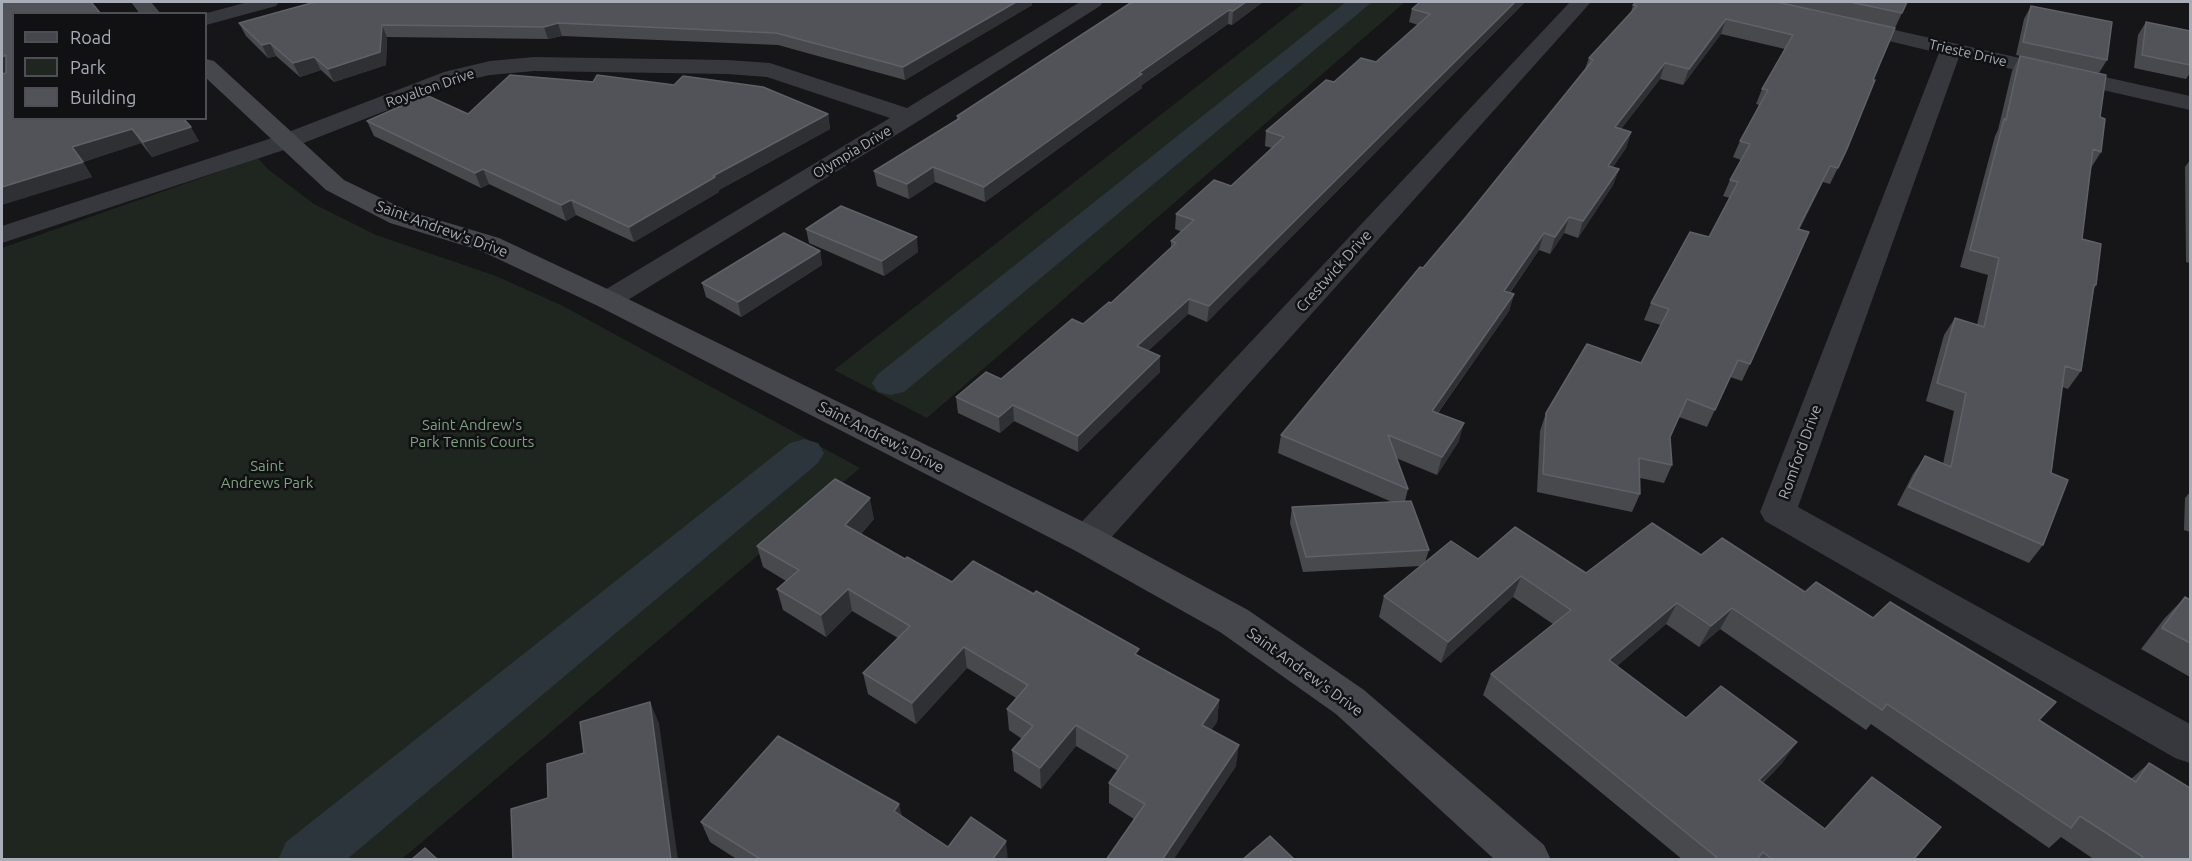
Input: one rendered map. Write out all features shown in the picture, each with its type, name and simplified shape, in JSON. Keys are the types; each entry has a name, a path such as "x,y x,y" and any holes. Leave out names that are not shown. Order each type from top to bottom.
{"street":[{"path":"207,19 269,2"},
{"name":"Olympia Drive","path":"608,300 1093,2"},
{"name":"Crestwick Drive","path":"1087,540 1581,2"},
{"name":"Trieste Drive","path":"1826,20 2190,103"},
{"name":"Romford Drive","path":"1951,49 1778,512 2190,745"},
{"name":"Royalton Drive","path":"2,235 287,141 452,77 490,68 534,64 727,66 770,70 909,117"},
{"name":"Saint Andrew's Drive","path":"207,67 335,185 399,216 489,244 608,300 1087,540 1234,621 1350,702 1528,860"}],"green space":[{"path":"1305,2 1405,2 927,418 834,370"},
{"name":"Saint Andrews Park","path":"258,158 269,170 314,204 376,235 496,276 563,306 860,468 402,859 2,859 2,248"}],"building":[{"path":"2,2 91,2 99,12 12,12 12,120 185,120 191,127 143,142 132,129 72,147 83,162 2,187 2,74 6,73 6,55 2,57"},
{"path":"315,2 1016,2 903,67 776,33 558,23 544,27 382,25 380,52 328,69 314,57 293,63 270,43 262,45 239,23"},
{"path":"1132,2 1246,2 1233,11 1229,10 1139,73 1142,74 984,187 933,167 907,184 874,171 960,118 957,116"},
{"path":"1420,2 1515,2 1209,306 1189,299 1137,346 1160,356 1078,436 1013,405 999,417 956,397 986,372 1001,379 1072,319 1083,324 1109,302 1111,303 1176,243 1171,241 1194,220 1176,214 1214,180 1231,186 1284,137 1266,131 1326,80 1334,82 1361,58 1376,62 1430,14 1412,9"},
{"path":"1636,2 1777,2 1895,28 1838,168 1830,166 1798,229 1809,232 1750,364 1738,360 1715,410 1687,399 1670,437 1672,465 1639,458 1640,494 1543,474 1546,413 1587,344 1641,363 1669,309 1651,303 1690,232 1709,237 1738,182 1730,180 1750,144 1740,141 1768,90 1762,89 1793,35 1726,19 1689,69 1665,63 1615,127 1631,132 1608,166 1619,169 1583,221 1569,217 1555,237 1544,233 1504,291 1514,294 1432,411 1464,423 1442,457 1388,435 1408,489 1281,435 1420,267 1423,268 1466,217 1593,60 1589,58 1637,6 1633,5"},
{"path":"1850,2 1907,2 1902,13"},
{"path":"2031,6 2112,22 2107,60 2023,42"},
{"path":"2146,22 2190,31 2190,65 2142,55"},
{"path":"2020,56 2106,75 2100,117 2105,119 2101,152 2093,149 2082,239 2101,244 2096,285 2094,285 2081,371 2065,366 2051,473 2068,480 2043,545 1909,487 1925,456 1951,467 1966,393 1937,383 1955,318 1984,327 1999,258 1970,250 2004,119 2006,120"},
{"path":"510,75 593,82 597,75 674,85 683,76 763,87 828,114 713,176 715,177 629,227 571,200 561,205 483,169 475,173 367,121 426,95 468,114"},
{"path":"841,206 917,237 882,261 806,229"},
{"path":"784,233 820,251 738,302 702,283"},
{"path":"835,479 870,498 845,525 952,582 973,561 1034,594 1036,591 1139,649 1135,654 1219,700 1202,725 1239,745 1162,860 1106,860 1145,804 1109,783 1128,756 1076,725 1040,768 1012,750 1033,726 1007,709 1028,685 964,647 912,703 863,673 910,626 848,589 821,615 777,589 799,570 757,546"},
{"path":"1411,501 1429,550 1306,557 1292,507"},
{"path":"1652,523 1701,555 1722,538 1805,592 1816,582 1873,618 1890,602 2056,702 2039,720 2136,782 2149,763 2190,788 2190,860 2141,860 2143,857 2080,816 2071,828 1887,704 1882,710 1732,608 1711,626 1677,603 1609,660 1686,718 1721,686 1797,742 1759,780 1825,829 1872,777 1941,827 1913,860 1773,860 1763,852 1756,860 1720,860 1491,674 1571,610 1521,576 1448,642 1384,596 1451,541 1478,559 1515,527 1586,573"},
{"path":"2185,597 2190,600 2190,643 2162,628"},
{"path":"650,702 671,860 513,860 511,809 548,798 547,764 584,753 580,722"},
{"path":"778,736 899,804 894,811 948,847 971,817 1006,841 992,860 762,860 701,822"},
{"path":"1270,836 1295,860 1242,860"},
{"path":"425,848 438,860 411,860"}],"waterway":[{"path":"891,383 1360,2"},
{"path":"305,860 804,453"}],"park label":[{"name":"Saint Andrew's Park Tennis Courts","path":"472,434"}]}
